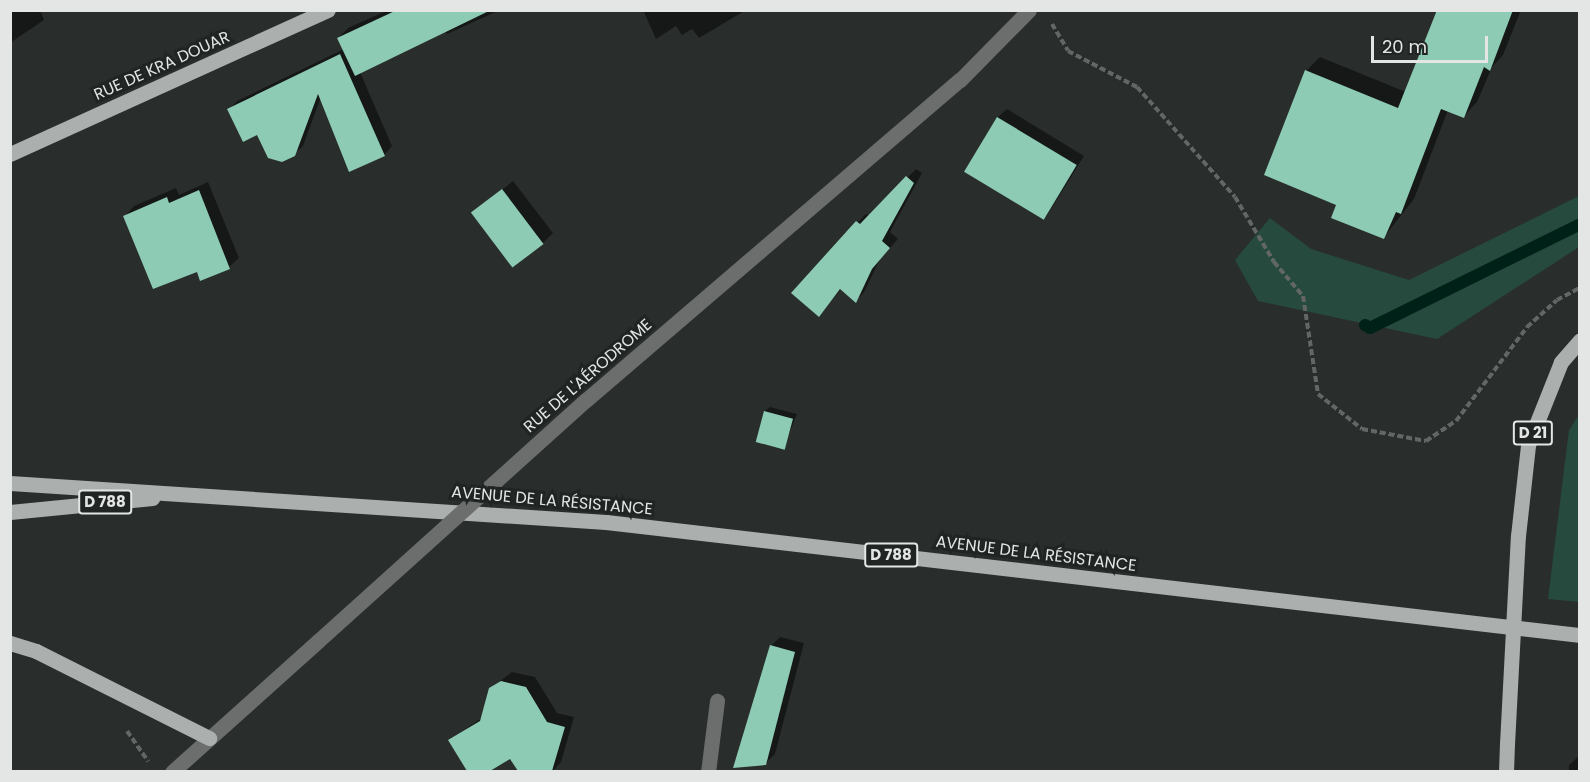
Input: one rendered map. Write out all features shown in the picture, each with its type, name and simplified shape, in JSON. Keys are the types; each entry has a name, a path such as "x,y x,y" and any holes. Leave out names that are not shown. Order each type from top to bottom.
{"main road":[{"name":"RUE DE KRA DOUAR","path":"10,154 328,10"},
{"name":"D 21","path":"1506,771 1518,536 1528,445 1561,362 1580,340"},
{"name":"AVENUE DE LA RÉSISTANCE","path":"10,483 200,493 606,522 1580,635"},
{"name":"AVENUE DE LA RÉSISTANCE","path":"10,512 200,493"},
{"path":"10,644 36,651 209,738"}],"street":[{"name":"RUE DE L'AÉRODROME","path":"172,771 586,400 960,80 1029,10"},
{"path":"708,771 717,701"}],"path":[{"path":"1048,17 1068,51 1137,87 1235,197 1274,262 1302,296 1318,394 1362,429 1426,441 1456,421 1527,327 1557,300 1580,288"}],"green space":[{"path":"1579,196 1579,247 1437,339 1258,301 1235,260 1270,218 1311,249 1409,280"},
{"path":"1579,415 1579,602 1548,599 1569,430"}],"building":[{"path":"397,10 491,10 355,76 337,38"},
{"path":"1437,10 1513,10 1490,71 1484,67 1464,118 1441,109 1401,214 1396,212 1384,239 1331,218 1336,205 1264,175 1305,70 1398,108"},
{"path":"340,54 385,156 349,172 318,94 295,156 282,162 268,158 257,135 243,142 227,109"},
{"path":"997,117 1077,165 1044,220 964,172"},
{"path":"906,176 914,183 882,241 890,248 872,269 856,303 840,289 819,317 791,293 856,221 860,224"},
{"path":"502,189 544,244 512,268 471,212"},
{"path":"199,190 230,269 200,281 197,272 153,289 123,216 167,197 169,203"},
{"path":"764,411 793,419 785,450 756,442"},
{"path":"770,645 795,652 766,765 733,768"},
{"path":"501,681 526,687 547,722 565,727 552,771 518,771 510,759 490,771 467,771 448,740 480,721 489,688"}],"waterway":[{"path":"1365,325 1370,328 1580,224"}]}
